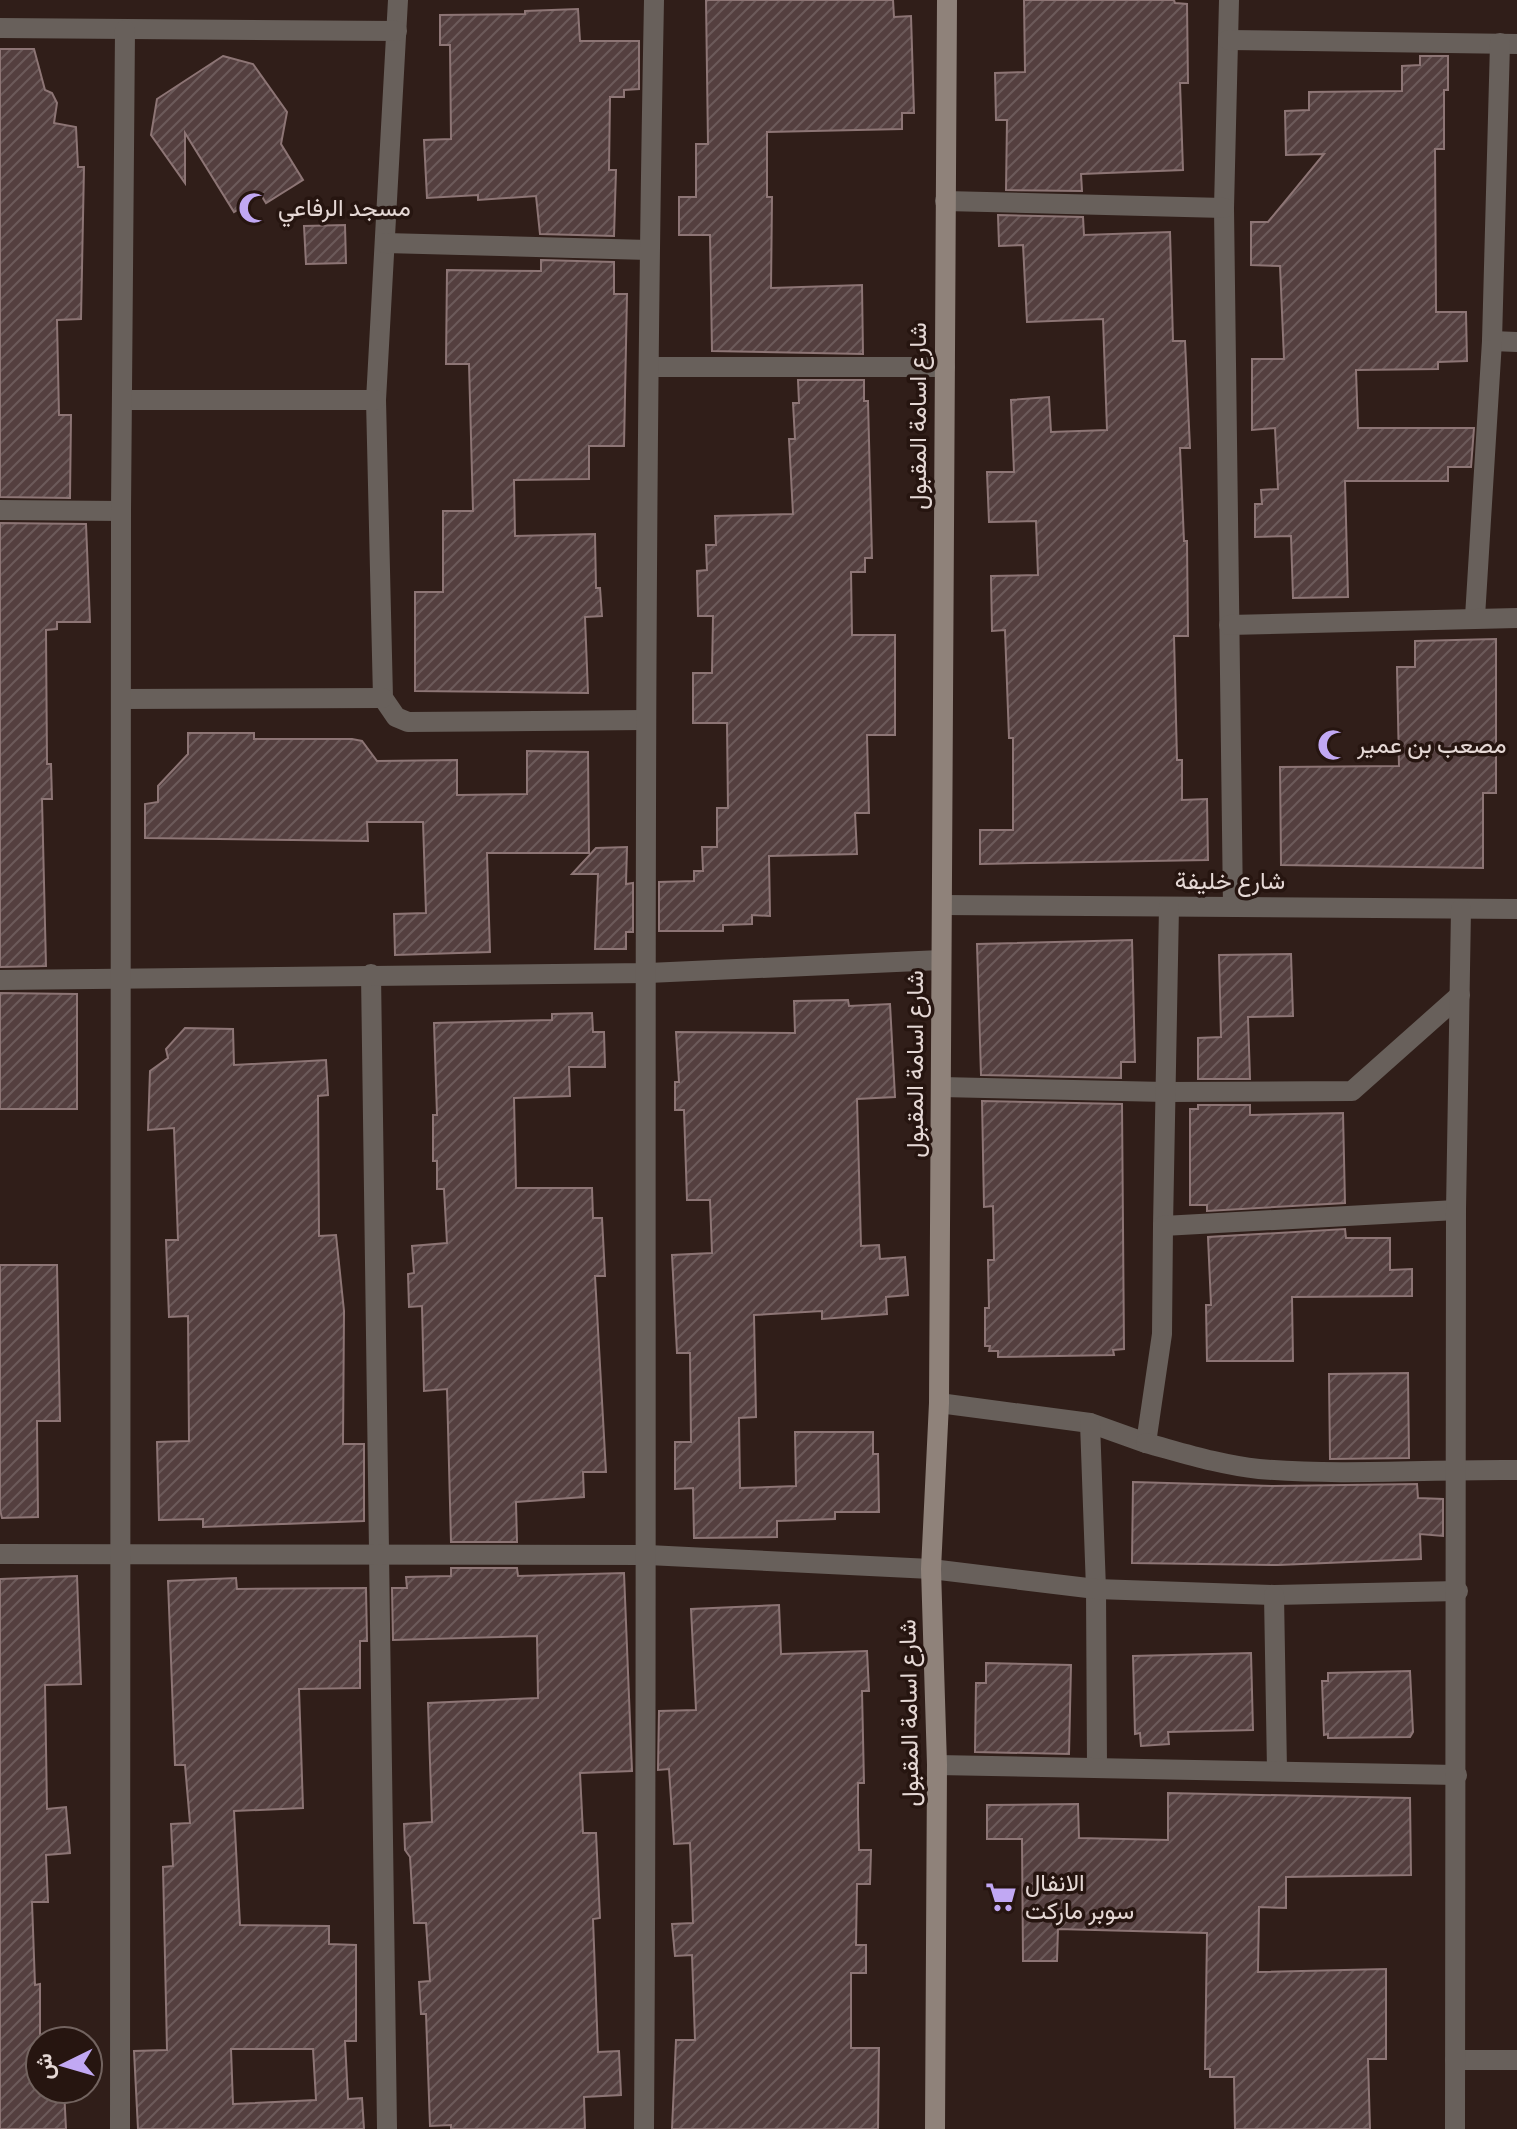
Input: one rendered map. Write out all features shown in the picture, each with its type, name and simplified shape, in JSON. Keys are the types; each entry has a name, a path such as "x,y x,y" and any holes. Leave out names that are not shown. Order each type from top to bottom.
{"street":[{"path":"398,0 376,400 383,698 396,717 408,722 644,720"},
{"path":"644,2129 648,973 644,720 654,0"},
{"name":"شارع اسامة المقبول","path":"935,2129 937,1765 931,1569 939,1403 947,0"},
{"path":"1229,0 1224,208 1233,907"},
{"path":"0,28 397,31"},
{"path":"120,2129 121,511 125,30"},
{"path":"1228,40 1509,44 1475,617"},
{"path":"945,201 1224,208"},
{"path":"385,243 649,250"},
{"path":"1492,341 1517,342"},
{"path":"651,367 945,367"},
{"path":"122,400 376,400"},
{"path":"0,510 121,511"},
{"path":"1229,625 1517,618"},
{"path":"122,699 383,698"},
{"name":"شارع خليفة","path":"942,905 1517,909"},
{"path":"1146,1443 1162,1334 1169,907"},
{"path":"1455,2129 1459,1469 1456,1210 1461,909"},
{"path":"0,980 648,973 941,960"},
{"path":"371,974 387,2129"},
{"path":"941,1087 1166,1092 1352,1091 1460,995"},
{"path":"1163,1226 1456,1210"},
{"path":"939,1403 1090,1423 1194,1458 1257,1469 1330,1473 1517,1470"},
{"path":"1090,1423 1096,1589 1097,1768"},
{"path":"0,1554 648,1555 931,1569 1096,1589 1274,1595 1458,1591"},
{"path":"1274,1595 1277,1771"},
{"path":"937,1765 1457,1775"},
{"path":"1455,2060 1517,2060"}],"building":[{"path":"706,0 893,0 894,17 911,16 914,113 902,113 902,129 767,132 767,197 772,197 771,288 862,285 863,354 712,351 710,235 679,235 679,197 696,197 696,144 708,144"},
{"path":"1024,0 1174,0 1175,3 1187,4 1188,83 1180,83 1183,170 1081,174 1082,191 1006,190 1007,120 996,120 995,73 1025,72"},
{"path":"578,9 580,41 639,41 639,89 624,90 624,97 610,97 609,170 616,170 614,236 540,234 536,196 478,200 478,195 427,198 424,140 451,139 450,45 440,45 440,15 525,14 525,11"},
{"path":"0,49 34,49 45,90 52,93 57,103 54,123 76,127 78,167 84,167 81,319 57,320 59,415 71,415 70,498 0,497"},
{"path":"223,56 253,64 287,112 281,144 303,180 266,203 261,195 234,212 185,133 185,183 151,135 157,99"},
{"path":"1420,56 1448,56 1448,90 1444,90 1444,149 1435,149 1436,312 1466,312 1467,361 1438,362 1438,369 1356,370 1358,428 1474,428 1471,467 1448,467 1448,481 1345,481 1348,597 1293,598 1291,536 1255,537 1255,504 1262,504 1261,490 1278,489 1275,428 1252,430 1252,359 1284,359 1280,266 1251,265 1251,222 1268,222 1324,154 1286,155 1285,111 1309,110 1309,92 1402,91 1402,66 1420,65"},
{"path":"998,215 1083,217 1084,235 1170,232 1173,341 1185,341 1190,448 1180,448 1184,541 1187,541 1188,636 1174,636 1177,760 1182,760 1182,800 1207,799 1208,860 980,864 980,830 1013,830 1013,738 1009,738 1005,630 992,631 991,576 1038,575 1036,521 989,522 987,472 1014,472 1011,400 1049,397 1051,432 1107,430 1103,319 1027,322 1023,245 999,246"},
{"path":"345,225 346,263 306,264 304,226"},
{"path":"541,260 614,262 614,294 627,294 624,446 589,446 589,479 514,480 515,536 595,534 596,588 600,588 602,616 585,617 588,693 415,691 415,592 443,592 443,511 473,511 469,364 446,364 447,270 541,271"},
{"path":"798,380 864,380 864,401 868,401 872,558 865,558 865,572 851,572 852,635 895,635 895,735 867,735 869,813 855,813 857,854 769,856 770,916 752,915 752,924 723,925 723,931 659,931 659,882 694,881 694,871 703,871 702,847 717,847 717,808 728,808 727,723 693,723 693,673 712,673 713,616 698,616 697,571 707,570 706,545 716,545 715,516 793,514 789,439 795,439 793,403 799,403"},
{"path":"0,523 86,524 90,622 57,622 57,629 46,630 47,764 51,764 52,799 42,799 46,966 0,967"},
{"path":"1496,639 1496,793 1483,793 1483,868 1281,865 1280,767 1399,766 1397,667 1415,667 1415,641"},
{"path":"188,733 254,733 254,739 352,739 362,741 377,761 457,760 457,795 527,794 527,751 588,752 589,853 487,853 490,952 395,955 394,914 426,913 423,822 367,822 368,841 145,838 145,804 158,802 158,786 188,754"},
{"path":"627,847 626,884 633,883 633,932 626,932 626,949 595,949 598,874 572,874 596,848"},
{"path":"1132,940 1135,1062 1121,1062 1121,1078 981,1075 977,944"},
{"path":"1291,954 1293,1016 1248,1017 1250,1079 1198,1079 1198,1038 1221,1037 1219,955"},
{"path":"0,993 77,994 77,1109 0,1109"},
{"path":"848,1000 849,1006 890,1004 895,1097 857,1099 861,1246 879,1245 880,1259 905,1257 908,1295 886,1297 887,1314 822,1319 822,1311 754,1315 756,1417 739,1418 740,1488 796,1486 795,1432 873,1432 873,1454 878,1454 879,1512 835,1512 835,1519 777,1521 777,1537 694,1538 693,1488 675,1489 675,1442 691,1442 690,1353 677,1353 672,1255 712,1253 710,1200 687,1200 684,1110 675,1110 675,1082 679,1082 676,1032 795,1033 794,1001"},
{"path":"592,1013 593,1032 604,1032 605,1067 569,1067 570,1096 514,1098 516,1188 592,1188 593,1218 602,1218 605,1276 595,1276 606,1472 583,1472 584,1497 516,1502 517,1542 451,1542 447,1389 424,1391 422,1306 409,1307 408,1274 414,1273 412,1246 447,1243 444,1189 437,1189 437,1161 433,1161 433,1115 437,1115 434,1023 552,1020 552,1014"},
{"path":"185,1028 233,1029 234,1065 326,1060 328,1095 318,1096 319,1236 336,1235 344,1311 343,1444 364,1444 364,1521 203,1527 203,1519 159,1520 157,1442 189,1441 188,1316 169,1317 166,1240 178,1240 174,1128 148,1130 150,1071 168,1058 166,1049"},
{"path":"982,1101 1122,1104 1124,1349 1113,1350 1114,1355 998,1357 998,1351 989,1351 990,1346 985,1346 985,1308 989,1308 988,1260 994,1260 993,1206 984,1207"},
{"path":"1198,1105 1250,1105 1250,1115 1343,1113 1345,1203 1207,1211 1207,1205 1190,1205 1190,1109 1198,1109"},
{"path":"1345,1229 1346,1238 1390,1238 1390,1270 1412,1269 1412,1296 1292,1297 1293,1361 1207,1361 1206,1305 1211,1305 1208,1237"},
{"path":"0,1265 57,1265 60,1421 37,1421 38,1517 2,1518 0,1510"},
{"path":"1408,1373 1409,1458 1330,1459 1329,1374"},
{"path":"1133,1482 1273,1486 1417,1484 1418,1498 1443,1499 1443,1536 1420,1534 1421,1559 1278,1565 1132,1563"},
{"path":"451,1568 517,1568 518,1576 624,1573 632,1771 580,1773 583,1833 596,1833 600,1918 593,1919 598,2052 619,2051 621,2095 584,2097 585,2129 451,2129 451,2125 430,2126 426,2014 421,2014 419,1982 430,1981 426,1923 414,1923 410,1857 405,1850 404,1824 432,1822 428,1703 538,1698 537,1636 393,1640 392,1588 407,1588 406,1577 451,1576"},
{"path":"77,1576 81,1684 45,1685 47,1809 66,1807 70,1853 46,1855 48,1902 32,1902 35,1985 40,1984 40,2025 24,2025 24,2105 65,2105 66,2129 0,2129 0,1579"},
{"path":"236,1578 237,1589 366,1588 367,1641 360,1641 360,1688 299,1689 303,1808 234,1811 240,1925 329,1926 329,1944 356,1945 356,2041 345,2041 348,2099 362,2098 364,2129 138,2129 134,2051 167,2050 163,1867 173,1866 171,1824 190,1823 185,1765 175,1765 168,1581","holes":["231,2049 313,2049 316,2100 233,2104"]},
{"path":"779,1605 781,1654 867,1651 869,1691 862,1691 864,1783 858,1783 858,1814 859,1850 871,1850 870,1884 857,1884 856,1945 866,1945 866,1973 851,1973 851,2048 879,2048 878,2129 672,2129 676,2040 695,2040 692,1955 675,1956 672,1924 693,1923 690,1843 674,1844 669,1769 658,1770 659,1711 696,1710 691,1609"},
{"path":"1251,1653 1253,1730 1168,1732 1169,1744 1141,1746 1140,1733 1135,1734 1133,1656"},
{"path":"986,1663 1071,1665 1069,1754 975,1752 976,1683 986,1683"},
{"path":"1410,1671 1413,1732 1410,1737 1328,1738 1328,1734 1324,1735 1322,1681 1328,1681 1328,1673"},
{"path":"1168,1793 1410,1798 1411,1875 1286,1877 1286,1908 1259,1907 1258,1972 1386,1969 1386,2059 1368,2059 1370,2129 1235,2129 1234,2077 1210,2077 1210,2069 1205,2069 1207,1933 1058,1929 1057,1961 1023,1961 1022,1839 987,1839 987,1805 1078,1804 1079,1838 1168,1840"}],"place":[{"name":"مسجد الرفاعي","path":"254,208"},
{"name":"مصعب بن عمير","path":"1333,745"},
{"name":"الانفال سوبر ماركت","path":"1001,1897"}]}
